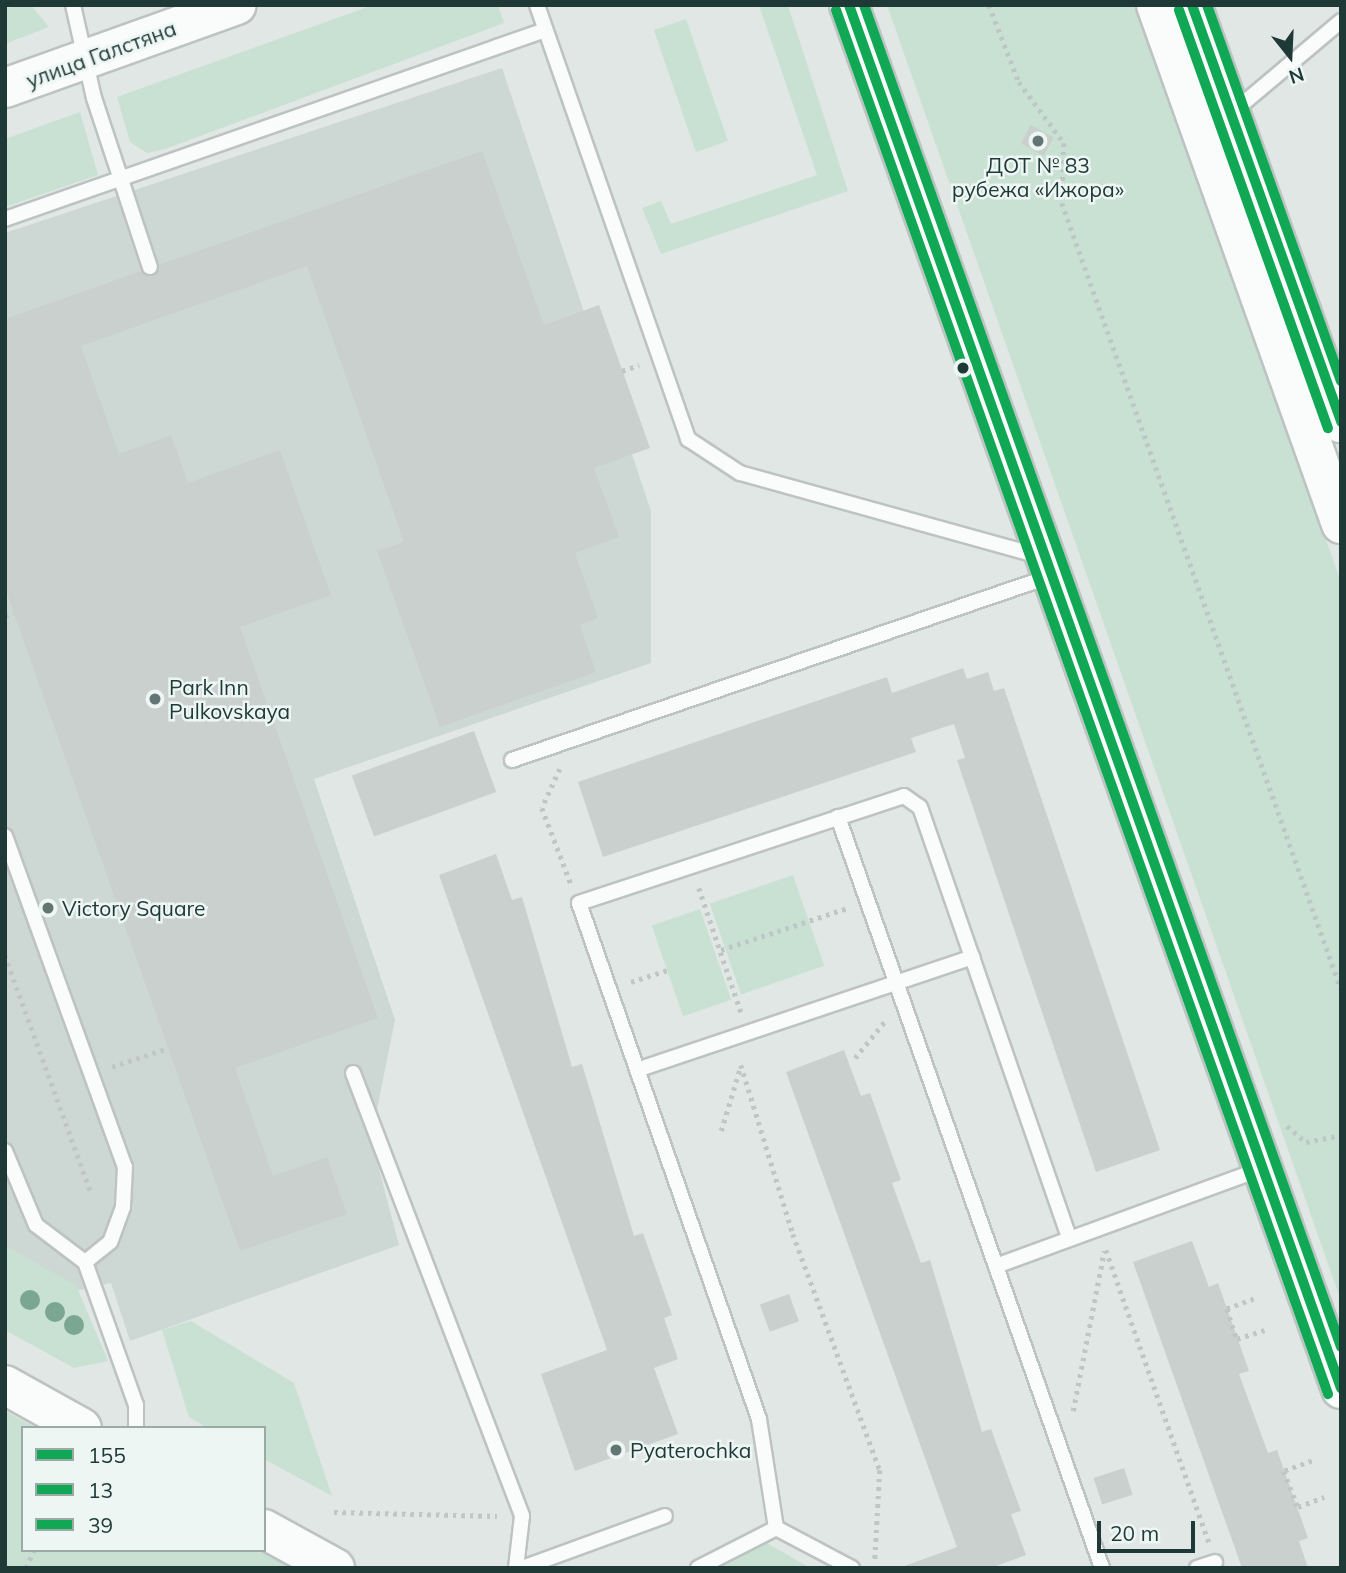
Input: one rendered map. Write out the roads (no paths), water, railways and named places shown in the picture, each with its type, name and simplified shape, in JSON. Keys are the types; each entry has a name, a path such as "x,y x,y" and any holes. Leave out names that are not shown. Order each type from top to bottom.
{"street":[{"name":"улица Галстяна","path":"5,88 237,5"},
{"path":"849,5 1341,1389"},
{"path":"1156,5 1214,119 1341,423"},
{"path":"1192,5 1214,119 1341,524"},
{"path":"5,1385 78,1426"},
{"path":"266,1530 335,1568"}],"lane":[{"path":"73,5 88,59 94,98 150,267"},
{"path":"537,5 688,439 740,473 1049,566"},
{"path":"1214,119 1341,21"},
{"path":"5,219 545,30"},
{"path":"512,760 1049,566"},
{"path":"776,1528 759,1419 579,903 904,796 920,807 1070,1239"},
{"path":"838,817 1102,1568"},
{"path":"5,836 125,1167 123,1207 110,1242 85,1262"},
{"path":"637,1070 972,957"},
{"path":"353,1073 522,1516 516,1568"},
{"path":"5,1151 36,1225 85,1262 136,1405 136,1426"},
{"path":"996,1266 1263,1169"},
{"path":"522,1568 665,1516"},
{"path":"776,1528 843,1567"},
{"path":"698,1568 776,1528"},
{"path":"1197,1568 1216,1562"}],"place":[{"name":"ДОТ № 83 рубежа «Ижора»","path":"1038,141"},
{"name":"Park Inn Pulkovskaya","path":"155,699"},
{"name":"Victory Square","path":"48,908"},
{"name":"Pyaterochka","path":"616,1450"}]}
